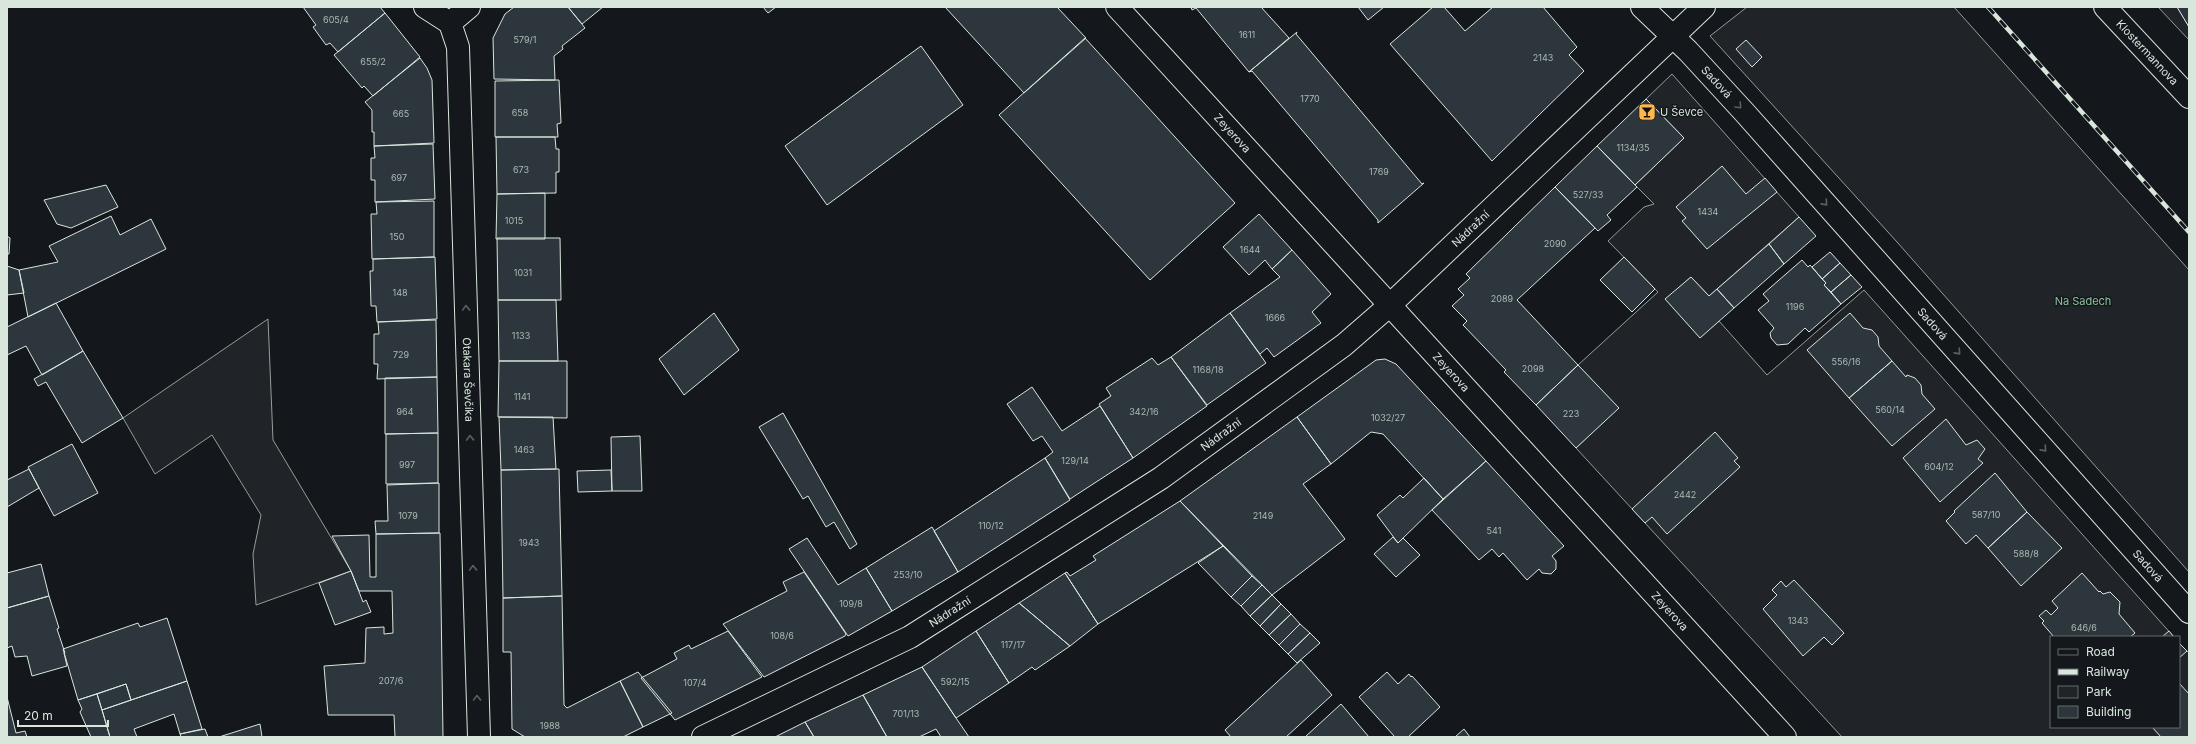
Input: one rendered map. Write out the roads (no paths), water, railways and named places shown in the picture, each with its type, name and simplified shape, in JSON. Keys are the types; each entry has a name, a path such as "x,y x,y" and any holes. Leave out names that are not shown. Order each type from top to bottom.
{"street":[{"path":"425,7 450,23 469,7"},
{"name":"Zeyerova","path":"1117,7 1785,737"},
{"path":"1642,7 1672,38"},
{"name":"Nádražní","path":"703,737 910,637 1161,478 1344,345 1390,305 1704,7"},
{"name":"Klostermannova","path":"2105,7 2189,97"},
{"name":"Otakara Ševčíka","path":"450,23 458,47 478,737"},
{"name":"Sadová","path":"1672,38 1688,51 1745,113 2189,612"}],"railway":[{"path":"1988,7 2189,232"}],"place":[{"name":"U Ševce","path":"1647,112"}],"park label":[{"name":"Na Sadech","path":"2083,301"}]}
